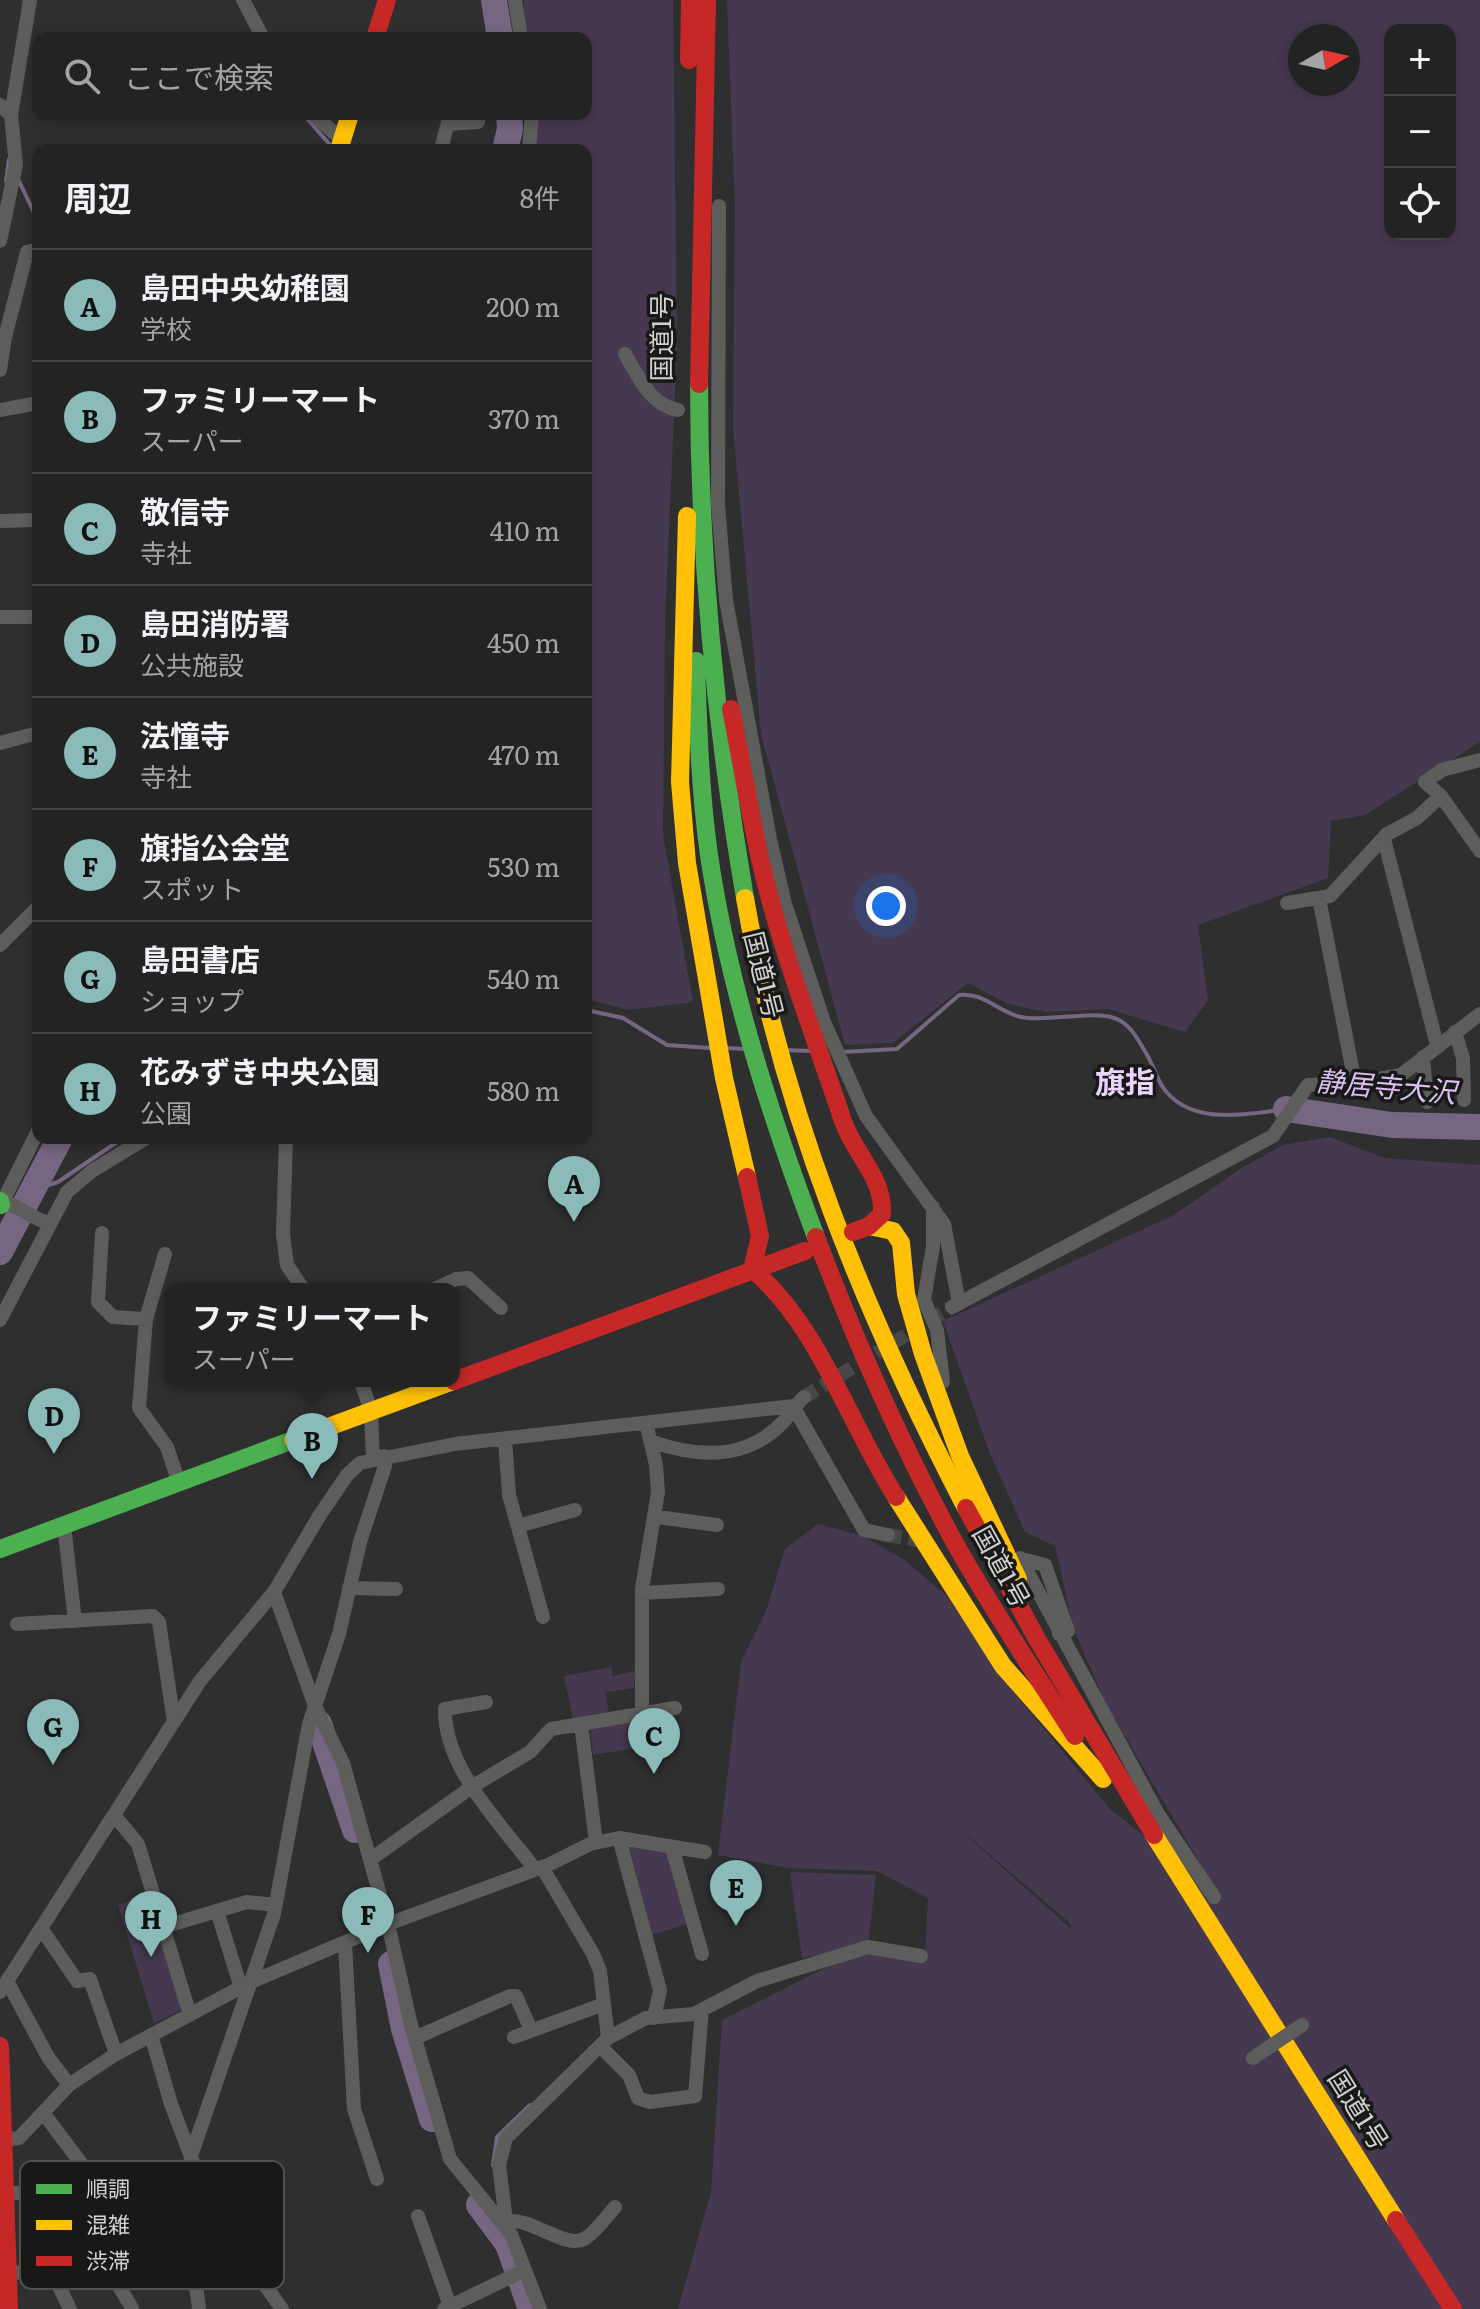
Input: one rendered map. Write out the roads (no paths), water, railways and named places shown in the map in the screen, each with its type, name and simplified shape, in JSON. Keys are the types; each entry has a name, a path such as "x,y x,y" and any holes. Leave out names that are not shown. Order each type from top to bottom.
{"main road":[{"path":"377,32 387,0"},
{"name":"国道1号","path":"690,0 687,466 700,764 714,882 743,1012 809,1224 855,1340 911,1457 992,1606 1168,1858 1453,2309"},
{"name":"国道1号","path":"707,0 699,400 708,639 740,876 780,1054 811,1155 873,1322 953,1492 1106,1771"},
{"path":"341,144 348,120"},
{"path":"687,466 680,782 687,863 721,1063 740,1153 757,1209 760,1236 752,1269"},
{"path":"703,553 743,774 775,914 848,1135 877,1180 883,1199 882,1214 861,1229 893,1231 901,1243 906,1294 960,1456 1106,1771"},
{"path":"460,1379 805,1251"},
{"path":"752,1269 779,1292 796,1314 873,1461 1003,1666 1106,1771"},
{"path":"0,1549 438,1387"},
{"path":"0,2046 9,2309"}],"street":[{"path":"0,241 5,193 16,165 6,110 30,0"},
{"path":"243,0 260,32"},
{"path":"515,0 520,32"},
{"path":"318,120 340,144"},
{"path":"443,144 449,120"},
{"path":"459,120 478,122"},
{"path":"530,144 532,120"},
{"path":"719,206 714,407 726,600 752,747 785,904 824,1022 866,1116 944,1224 955,1305 1273,1136 1308,1085 1355,1083 1401,1075 1480,1014"},
{"path":"0,370 27,252 32,251"},
{"path":"625,354 653,398 664,407 678,410"},
{"path":"0,410 32,404"},
{"path":"0,521 32,520"},
{"path":"0,617 32,617"},
{"path":"0,743 32,735"},
{"path":"1480,760 1442,770 1425,782 1441,796 1480,851"},
{"path":"1287,903 1330,896 1384,839 1441,796"},
{"path":"1384,839 1437,1045"},
{"path":"1319,898 1355,1083"},
{"path":"0,945 32,913"},
{"path":"1455,1032 1463,1058 1464,1100"},
{"path":"1423,1057 1427,1102"},
{"path":"32,1143 1,1203 50,1225"},
{"path":"0,1320 67,1192 89,1172 136,1144"},
{"path":"286,1144 283,1234 287,1265 299,1283"},
{"path":"933,1206 933,1246 924,1300 937,1330 940,1375 983,1482 1059,1634 1158,1814 1214,1897"},
{"path":"102,1233 98,1302 113,1317 146,1319"},
{"path":"165,1254 146,1319 139,1408 167,1447 179,1483"},
{"path":"447,1283 468,1278 501,1308"},
{"path":"191,2161 246,1985 276,1905 315,1706 339,1634 360,1542 385,1466 379,1457 364,1387"},
{"path":"69,2085 4,1986 200,1681 274,1592 347,1475 360,1463 379,1457 798,1402"},
{"path":"650,1441 681,1452 728,1454 767,1435 786,1419 798,1402"},
{"path":"798,1402 864,1530 888,1535"},
{"path":"642,1715 644,1565 657,1517 656,1465 646,1423"},
{"path":"505,1439 509,1495 543,1617"},
{"path":"518,1526 575,1510"},
{"path":"657,1517 717,1525"},
{"path":"64,1525 75,1621"},
{"path":"1026,1560 1045,1565 1068,1631 1059,1634"},
{"path":"349,1588 396,1589"},
{"path":"642,1593 718,1589"},
{"path":"274,1592 315,1706 343,1763 450,2159 507,2225"},
{"path":"17,1624 153,1616 159,1622 174,1722"},
{"path":"486,1702 445,1709 445,1726 451,1745 473,1786 538,1868 593,1954 604,2004 604,2042 629,2075 638,2098 650,2102 695,2096 702,2010"},
{"path":"371,1859 473,1786 530,1752 551,1729 675,1708"},
{"path":"581,1724 596,1842"},
{"path":"114,1815 138,1844 190,2015"},
{"path":"619,1838 660,1990 654,2018"},
{"path":"3,2140 19,2138 69,2085 116,2054 246,1985 388,1924 538,1868 596,1842 619,1838 705,1852"},
{"path":"672,1847 702,1954"},
{"path":"163,1927 247,1902 276,1905"},
{"path":"217,1911 246,1985"},
{"path":"41,1928 77,1981 90,1979 116,2054"},
{"path":"345,1943 354,2109 377,2179"},
{"path":"540,2309 507,2225 499,2165 506,2138 604,2042 625,2027 654,2018 702,2010 757,1981 868,1947 921,1956"},
{"path":"415,2038 510,1996 516,1996 531,2030"},
{"path":"514,2037 604,2004"},
{"path":"1253,2058 1302,2025"},
{"path":"151,2035 193,2161"},
{"path":"44,2114 79,2161"},
{"path":"5,2194 20,2193"},
{"path":"507,2225 519,2219 573,2242 585,2239 615,2207"},
{"path":"418,2216 447,2308 525,2270"},
{"path":"8,2274 20,2272"},
{"path":"60,2289 70,2309"},
{"path":"121,2289 132,2308"},
{"path":"196,2289 199,2309"},
{"path":"268,2289 282,2309"}],"waterway":[{"path":"494,0 499,32"},
{"path":"308,120 329,144"},
{"path":"506,144 509,120"},
{"path":"6,181 9,159"},
{"path":"19,181 32,208"},
{"path":"842,1052 897,1049 959,995 976,996 1021,1017 1098,1015 1119,1020 1128,1026 1137,1039 1162,1086 1173,1099 1187,1108 1219,1115 1287,1109"},
{"path":"592,1011 623,1018 667,1045 710,1048"},
{"path":"726,1048 746,1049"},
{"path":"786,1050 810,1051"},
{"name":"静居寺大沢","path":"1286,1109 1392,1125 1480,1127"},
{"path":"0,1252 57,1144"},
{"path":"33,1190 58,1182 114,1144"},
{"path":"0,1228 7,1238"},
{"path":"319,1724 355,1830"},
{"path":"391,1964 404,2029 432,2119"},
{"path":"493,2165 497,2137 530,2105"},
{"path":"479,2205 508,2244 531,2309"}],"tunnel":[{"path":"804,1397 952,1307"},
{"path":"888,1535 927,1542"}],"place":[{"name":"島田中央幼稚園","path":"574,1222"},
{"name":"島田消防署","path":"54,1454"},
{"name":"ファミリーマート","path":"312,1479"},
{"name":"島田書店","path":"53,1765"},
{"name":"敬信寺","path":"654,1774"},
{"name":"法憧寺","path":"736,1926"},
{"name":"旗指公会堂","path":"368,1953"},
{"name":"花みずき中央公園","path":"151,1957"}],"district":[{"name":"旗指","path":"1125,1083"}]}
